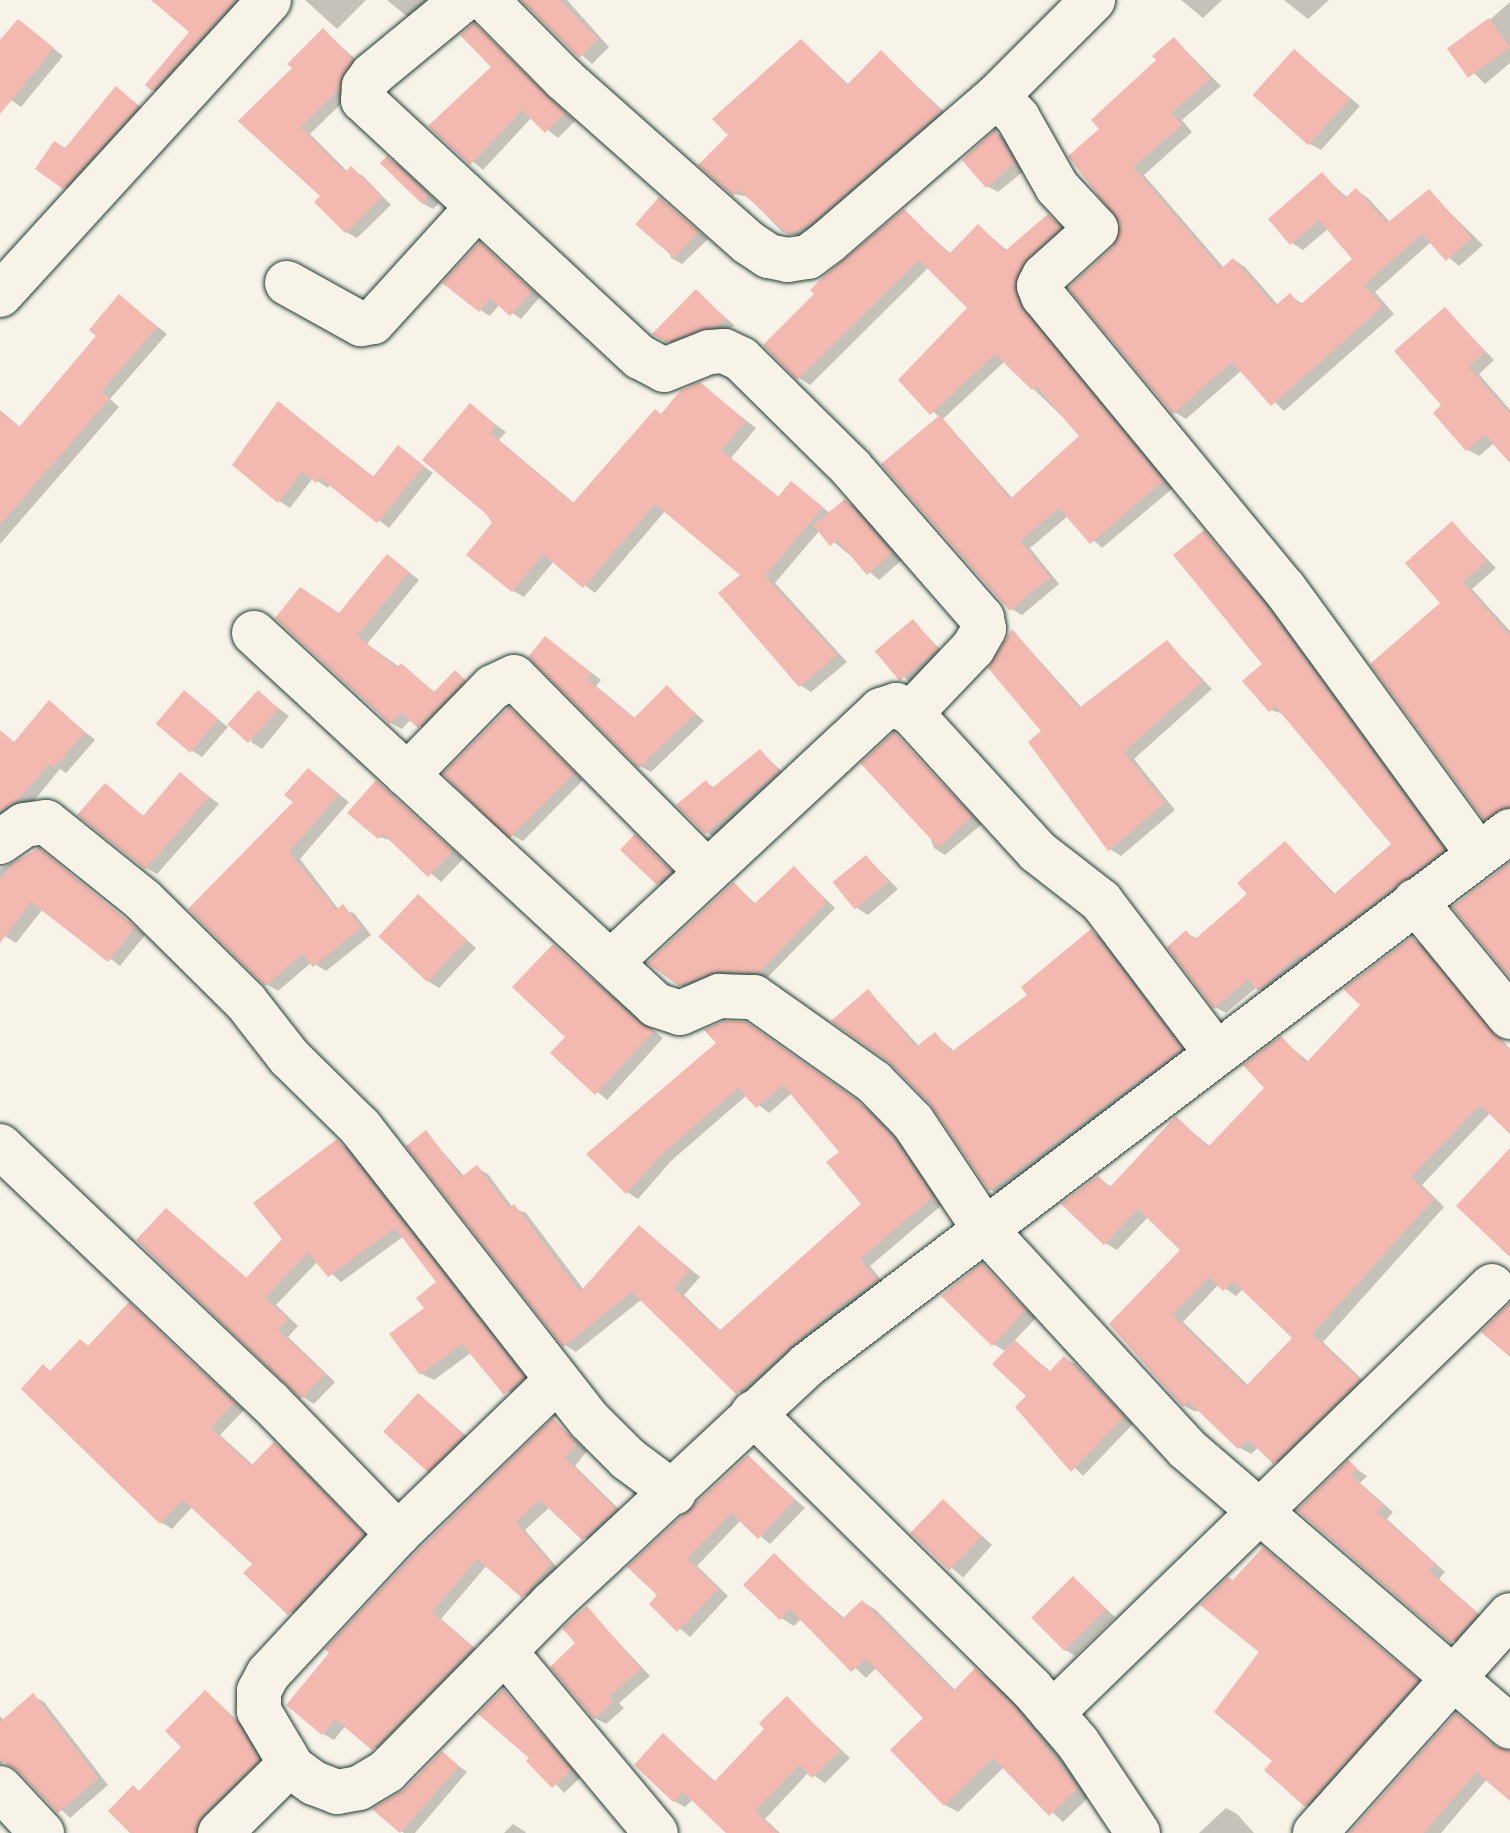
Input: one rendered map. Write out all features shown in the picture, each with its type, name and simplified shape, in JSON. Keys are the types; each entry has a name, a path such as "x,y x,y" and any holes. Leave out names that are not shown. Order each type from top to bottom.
{"street":[{"path":"0,295 269,0"},
{"path":"463,0 372,75 364,86 363,100 476,209 640,357 664,370 709,352 724,351 741,359 852,469 972,607 984,629 973,648 911,713"},
{"path":"486,0 564,79 749,243 768,256 788,260 808,257 829,241 997,96 1093,0"},
{"path":"556,1381 398,1534 268,1674 259,1691 259,1711 291,1765 314,1783 337,1792 359,1788 387,1771 753,1413 983,1227 1493,842 1043,296 1039,286 1044,276 1096,229 1057,187 1018,118 997,96"},
{"path":"287,283 361,324 373,322 476,209"},
{"path":"254,633 668,1012 680,1013 719,996 754,997 838,1053 913,1122 983,1227 1177,1438 1259,1515 1510,1727"},
{"path":"407,775 493,687 514,677 705,870"},
{"path":"611,962 705,870 881,710 896,705 911,713 996,811 1101,901 1215,1052"},
{"path":"0,842 24,825 46,822 143,900 246,1002 289,1057 360,1127 499,1299 556,1381 628,1459 674,1493"},
{"path":"1415,901 1510,1017"},
{"path":"0,1146 270,1402 398,1534"},
{"path":"1052,1713 1492,1286"},
{"path":"753,1413 1052,1713 1138,1833"},
{"path":"1315,1833 1510,1615"},
{"path":"506,1653 656,1833"},
{"path":"220,1833 291,1765"},
{"path":"0,1788 42,1833"}],"building":[{"path":"151,0 235,0 152,91 145,85 189,32"},
{"path":"521,0 560,0 598,39 579,58"},
{"path":"1489,18 1510,47 1468,78 1447,49"},
{"path":"18,19 54,48 0,114 0,40"},
{"path":"474,23 565,113 545,133 522,110 470,165 428,126 491,67 460,35"},
{"path":"323,28 353,59 339,89 301,127 345,172 351,166 382,197 345,233 314,202 320,196 238,121 292,68 287,64"},
{"path":"1174,37 1210,79 1171,113 1182,125 1133,167 1221,269 1233,258 1275,306 1290,293 1300,305 1352,259 1319,220 1290,245 1268,219 1322,172 1345,198 1356,188 1387,223 1429,189 1472,238 1446,261 1422,234 1364,285 1383,306 1271,406 1232,362 1173,414 1068,288 1113,247 1120,224 1068,156 1099,129 1091,120 1156,60 1152,56"},
{"path":"801,39 847,85 881,50 941,111 813,222 789,235 739,190 733,196 698,165 728,135 712,119"},
{"path":"1294,49 1350,99 1308,145 1253,95"},
{"path":"116,86 139,106 63,189 35,169 54,141 65,148"},
{"path":"995,130 1015,163 986,188 962,160"},
{"path":"387,156 429,196 422,203 380,163"},
{"path":"659,197 698,231 675,258 635,224"},
{"path":"904,209 949,254 978,224 1005,251 1048,214 1060,227 1022,265 1014,286 1020,305 1163,481 1090,544 1059,508 1020,541 1050,577 1010,611 881,464 940,415 1010,499 1079,436 1036,386 1032,390 995,354 930,415 898,380 967,308 919,260 797,380 763,345 814,294 810,290 822,278"},
{"path":"480,242 532,291 510,316 490,298 479,312 442,283"},
{"path":"696,289 726,319 718,326 666,342 652,334"},
{"path":"119,294 157,327 101,392 109,399 0,525 0,411 19,427 96,336 89,330"},
{"path":"1445,307 1485,352 1469,367 1510,414 1510,463 1485,435 1466,451 1433,413 1441,405 1394,351"},
{"path":"700,382 746,421 721,450 778,497 791,481 823,507 765,576 837,655 799,687 718,593 740,575 655,504 583,588 543,554 512,592 466,555 492,523 486,514 422,460 470,403 496,425 490,433 573,503 655,409 661,414 680,391"},
{"path":"278,401 373,477 398,445 424,466 377,523 320,478 316,483 302,472 278,503 232,465"},
{"path":"845,499 892,553 867,575 837,540 830,546 813,525"},
{"path":"1452,521 1487,561 1463,582 1510,636 1510,807 1484,820 1370,664 1440,603 1405,563"},
{"path":"1204,530 1264,603 1444,850 1302,957 1300,954 1258,991 1248,979 1214,1009 1167,947 1186,930 1194,940 1247,894 1237,883 1285,841 1333,895 1391,844 1275,706 1269,712 1242,681 1262,664 1173,555"},
{"path":"387,554 409,572 357,636 397,668 401,663 434,692 455,670 465,680 418,728 401,712 390,724 275,618 300,587 339,613"},
{"path":"913,619 938,649 900,681 875,651"},
{"path":"1012,629 1079,708 1167,640 1202,682 1124,752 1165,803 1108,851 1028,742 1041,731 988,668"},
{"path":"545,636 591,673 586,679 634,718 667,685 695,714 639,768 528,657"},
{"path":"184,690 218,719 190,753 156,724"},
{"path":"258,690 279,709 248,743 227,724"},
{"path":"49,700 85,732 54,768 49,764 16,802 0,811 0,730 14,742"},
{"path":"509,707 575,773 508,839 443,773"},
{"path":"894,732 972,816 939,847 860,763"},
{"path":"760,749 779,771 705,834 676,805 706,780 712,788"},
{"path":"308,768 339,794 289,852 336,910 343,904 361,928 313,967 303,954 265,986 188,909 293,802 284,795"},
{"path":"180,772 209,797 145,869 77,815 105,783 143,816"},
{"path":"376,780 453,851 428,877 383,834 378,839 347,813"},
{"path":"635,834 671,872 657,885 620,850"},
{"path":"39,848 135,927 108,962 31,902 0,943 0,880 13,863"},
{"path":"866,855 888,882 855,909 833,882"},
{"path":"1510,862 1510,978 1452,907"},
{"path":"794,866 827,902 758,973 719,971 679,986 647,963 734,882 754,904"},
{"path":"418,894 467,940 427,982 378,936"},
{"path":"1091,929 1182,1049 989,1191 931,1105 889,1062 831,1021 868,989 916,1047 935,1032 951,1052 1027,995 1021,987"},
{"path":"1412,937 1510,1051 1510,1134 1480,1105 1411,1177 1434,1199 1312,1334 1360,1380 1273,1464 1248,1439 1238,1449 1188,1401 1183,1407 1109,1324 1180,1250 1138,1209 1104,1245 1061,1204 1098,1176 1110,1187 1176,1116 1208,1147 1264,1088 1243,1065 1281,1036 1306,1063 1360,1005 1343,989","holes":["1209,1277 1223,1291 1233,1281 1292,1338 1246,1386 1172,1315"]},
{"path":"553,944 639,1023 654,1031 595,1095 550,1053 565,1037 512,987"},
{"path":"724,1021 746,1022 858,1101 893,1138 933,1197 860,1259 877,1280 832,1311 736,1394 632,1292 563,1347 406,1146 426,1130 461,1177 477,1165 509,1208 514,1204 580,1292 639,1225 690,1270 674,1288 719,1331 861,1204 826,1162 839,1152 783,1085 756,1108 738,1088 660,1156 626,1194 586,1154 716,1043 704,1030"},
{"path":"337,1139 524,1377 504,1395 462,1344 420,1375 389,1334 424,1308 416,1298 436,1282 395,1228 328,1277 308,1252 265,1298 288,1319 278,1330 325,1374 301,1399 136,1240 166,1208 246,1278 282,1239 253,1203"},
{"path":"1510,1148 1510,1257 1456,1206"},
{"path":"982,1263 1026,1310 992,1346 941,1296"},
{"path":"129,1302 234,1403 211,1428 251,1466 274,1442 364,1534 288,1615 243,1573 252,1564 183,1500 160,1524 21,1389 43,1364 50,1371 80,1339 88,1346"},
{"path":"1510,1303 1510,1357 1481,1332"},
{"path":"1015,1340 1049,1372 1064,1356 1124,1417 1071,1472 1015,1407 1026,1396 992,1364"},
{"path":"418,1393 464,1434 429,1473 383,1432"},
{"path":"553,1418 577,1444 565,1458 616,1509 582,1540 540,1500 516,1523 551,1564 522,1598 477,1559 432,1612 473,1647 372,1750 335,1719 322,1735 286,1705 329,1653 325,1649 416,1552"},
{"path":"748,1455 795,1500 758,1539 731,1513 687,1559 718,1589 677,1632 649,1604 657,1595 627,1567"},
{"path":"1348,1460 1357,1468 1351,1475 1383,1505 1377,1512 1436,1564 1429,1571 1478,1614 1451,1643 1297,1510"},
{"path":"943,1499 982,1537 949,1570 910,1533"},
{"path":"1263,1547 1418,1681 1305,1807 1264,1770 1272,1761 1214,1712 1259,1652 1200,1605 1228,1577 1233,1580"},
{"path":"774,1553 842,1619 862,1600 953,1691 975,1668 1013,1705 1078,1788 1049,1816 993,1758 944,1806 890,1750 923,1718 866,1659 851,1672 790,1609 780,1620 743,1585"},
{"path":"1073,1576 1106,1609 1065,1651 1031,1618"},
{"path":"587,1606 641,1669 609,1696 614,1701 594,1719 550,1667 575,1643 562,1628"},
{"path":"503,1689 571,1770 552,1788 526,1761 529,1758 478,1714"},
{"path":"205,1690 236,1720 259,1760 202,1815 196,1833 130,1833 108,1811 133,1785 139,1791 181,1747 165,1731"},
{"path":"33,1693 98,1778 58,1813 18,1771 0,1760 0,1722"},
{"path":"787,1696 840,1751 812,1778 799,1765 755,1811 778,1833 726,1833 683,1792 673,1802 634,1765 663,1733 714,1782 764,1729 759,1723"},
{"path":"1456,1713 1494,1746 1510,1751 1510,1801 1476,1772 1424,1833 1349,1833"},
{"path":"442,1751 459,1766 400,1833 372,1809 405,1789"}]}
